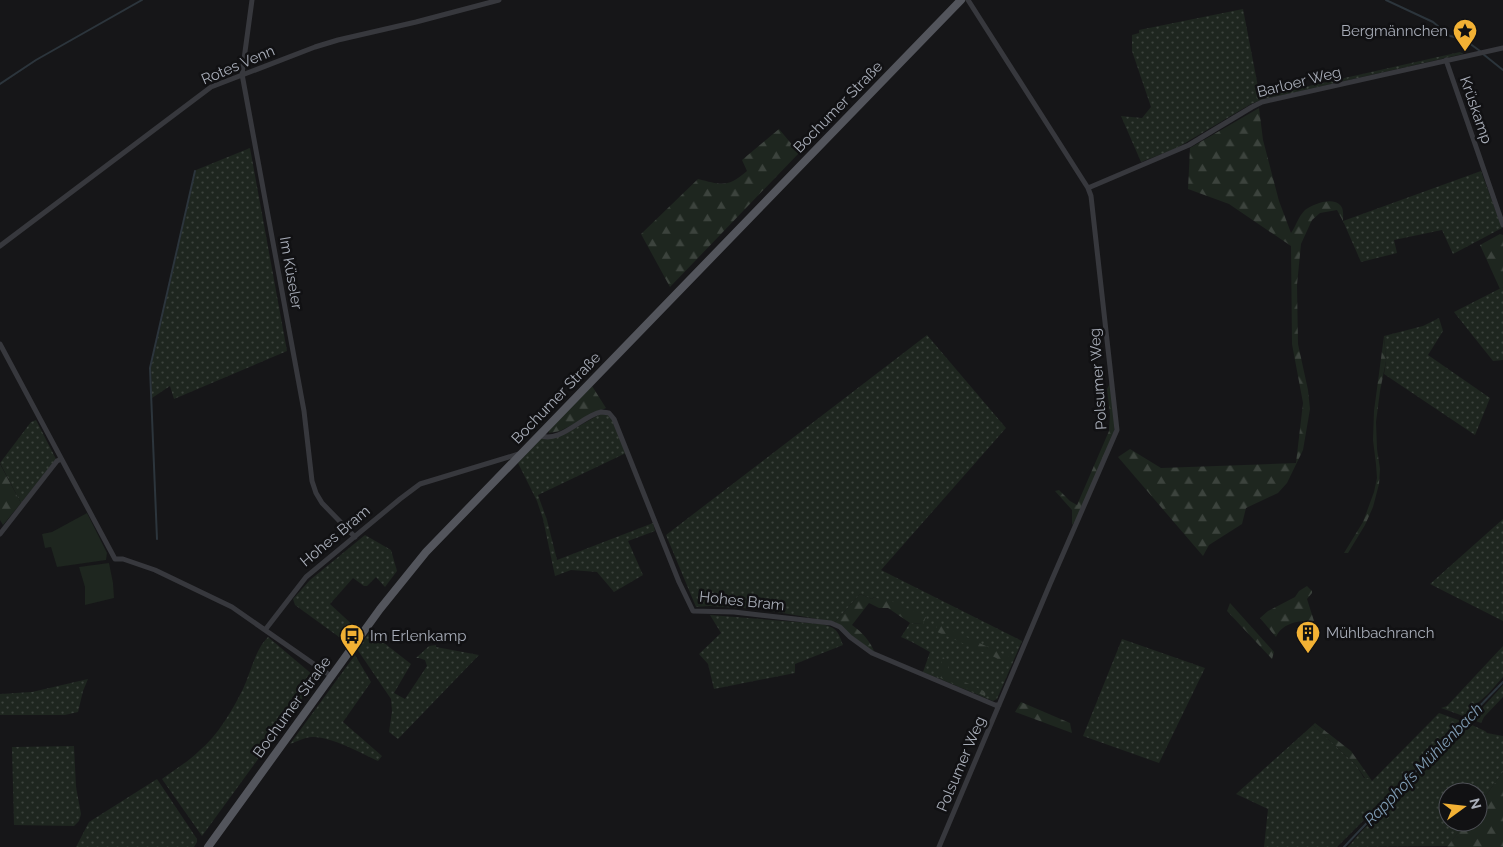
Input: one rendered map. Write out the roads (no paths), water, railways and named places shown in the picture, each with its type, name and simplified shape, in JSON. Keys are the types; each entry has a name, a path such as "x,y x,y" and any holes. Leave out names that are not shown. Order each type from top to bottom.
{"main road":[{"name":"Bochumer Straße","path":"208,847 380,609 426,552 961,0"}],"street":[{"name":"Im Küseler","path":"252,0 242,74 304,411 312,480 316,493 322,503 355,537"},
{"name":"Rotes Venn","path":"0,246 211,87 338,40 499,0"},
{"name":"Polsumer Weg","path":"939,847 1117,430 1091,196 1088,188 968,0"},
{"name":"Barloer Weg","path":"1088,188 1181,149 1252,106 1262,102 1503,48"},
{"name":"Krüskamp","path":"1446,60 1503,225"},
{"path":"0,344 115,558 124,559 154,570 232,607 331,676"},
{"name":"Hohes Bram","path":"539,435 542,437 561,433 600,412 609,413 614,419 679,582 693,611 734,612 831,623 872,653 994,705 999,705"},
{"name":"Hohes Bram","path":"265,630 306,576 420,484 522,453"},
{"path":"0,534 57,461 62,459"}],"waterway":[{"path":"0,84 36,60 142,0"},
{"path":"1386,0 1433,22 1450,36 1459,38 1480,51"},
{"path":"1483,54 1503,70"},
{"path":"157,539 150,368 195,171"},
{"name":"Rapphofs Mühlenbach","path":"1344,847 1438,748 1467,724 1471,715 1503,682"}],"place":[{"name":"Bergmännchen","path":"1465,52"},
{"name":"Mühlbachranch","path":"1308,654"},
{"name":"Im Erlenkamp","path":"352,657"}]}
